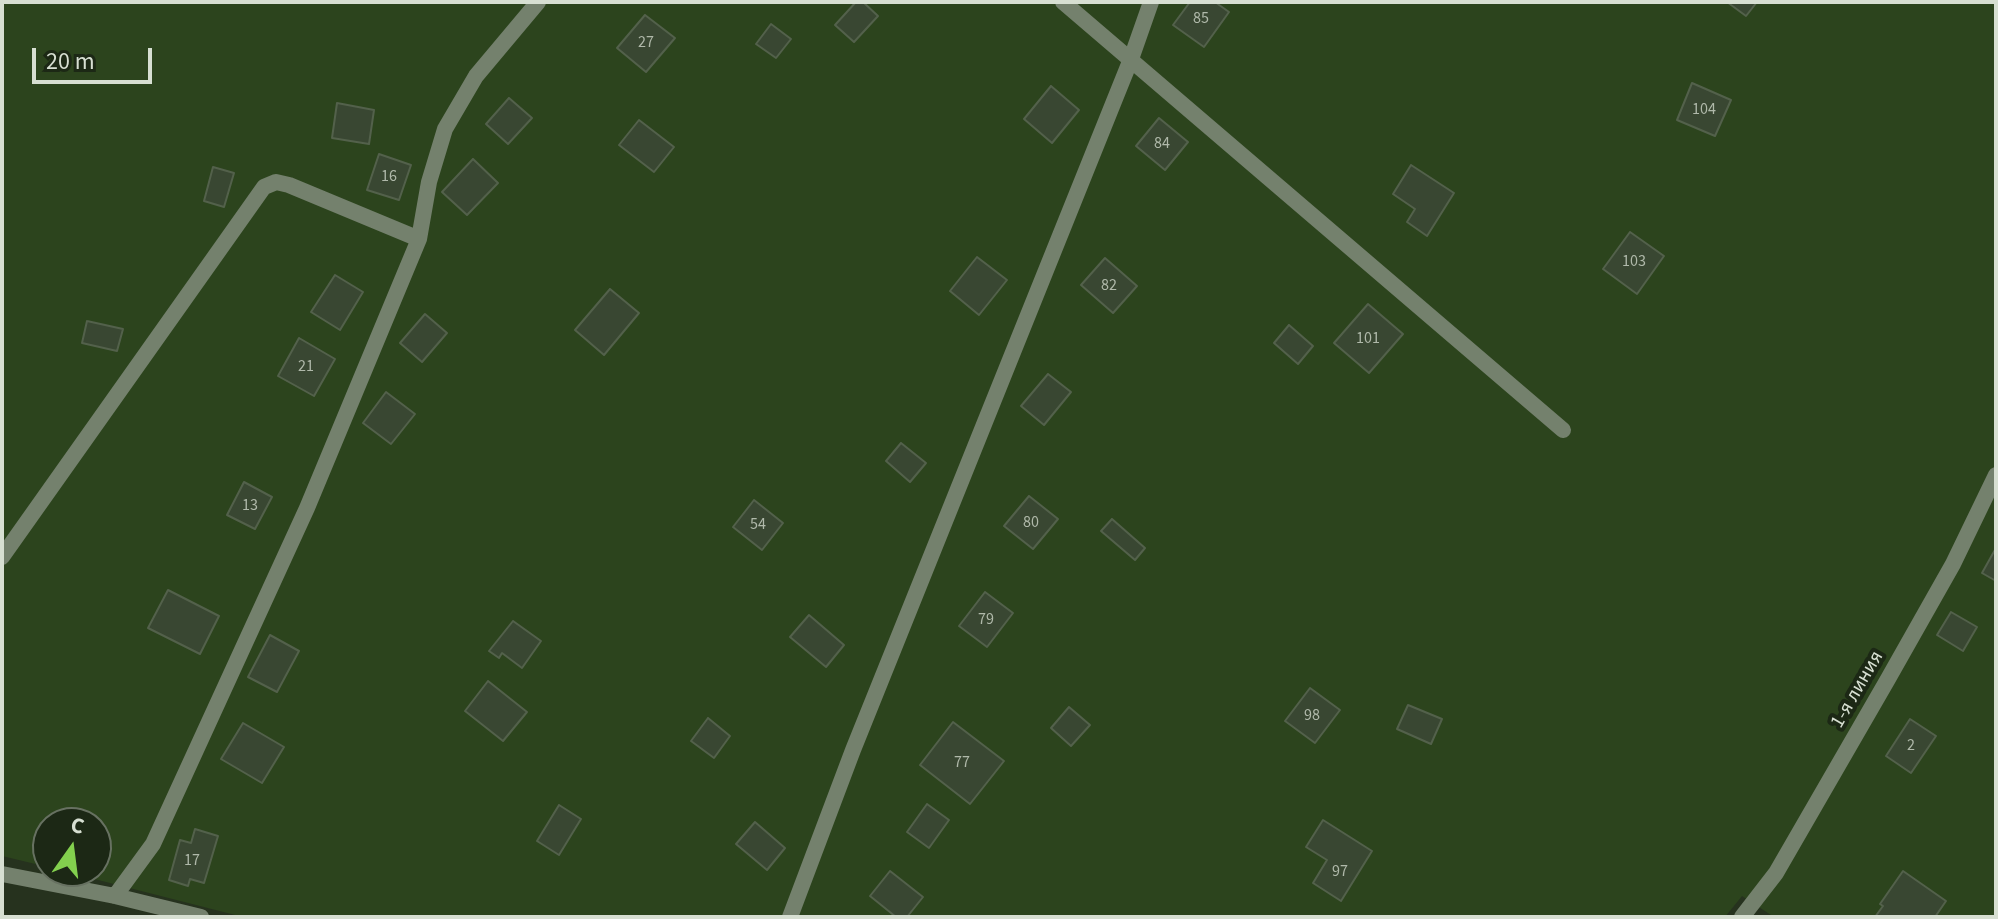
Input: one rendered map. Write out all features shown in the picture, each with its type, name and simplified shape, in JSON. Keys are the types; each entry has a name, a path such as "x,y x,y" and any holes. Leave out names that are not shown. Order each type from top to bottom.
{"street":[{"path":"115,896 153,844 307,508 419,239 429,182 445,129 476,76 538,2"},
{"path":"1063,2 1563,430"},
{"path":"790,917 853,750 1131,59 1151,2"},
{"path":"2,557 264,187 276,182 289,185 419,239"},
{"name":"1-я линия","path":"1742,917 1776,873 1880,693 1953,564 1996,475"},
{"path":"2,874 201,917"}],"green space":[{"path":"2,2 1996,2 1996,917 1774,917 1742,896 1725,917 243,917 112,884 112,807 32,807 32,863 2,856"}],"building":[{"path":"856,2 863,2 878,16 854,42 835,25"},
{"path":"1190,2 1215,2 1229,12 1204,47 1173,25"},
{"path":"1727,2 1757,2 1746,16"},
{"path":"645,15 675,38 646,72 617,48"},
{"path":"771,24 791,39 776,58 756,44"},
{"path":"1692,83 1731,100 1715,136 1677,120"},
{"path":"1051,86 1079,110 1052,143 1024,119"},
{"path":"509,98 532,118 508,144 486,124"},
{"path":"337,103 374,110 369,144 332,138"},
{"path":"1159,118 1188,142 1165,170 1136,146"},
{"path":"639,120 674,147 654,172 619,145"},
{"path":"379,154 411,165 399,200 367,190"},
{"path":"473,159 498,183 467,215 442,192"},
{"path":"1411,165 1454,193 1427,236 1407,222 1415,209 1393,194"},
{"path":"213,167 234,173 224,207 204,201"},
{"path":"1630,232 1664,256 1637,294 1603,269"},
{"path":"977,257 1007,280 979,315 950,291"},
{"path":"1105,258 1137,286 1113,313 1081,285"},
{"path":"335,275 363,292 340,330 311,312"},
{"path":"610,289 639,313 604,355 575,330"},
{"path":"1368,304 1403,334 1369,373 1334,343"},
{"path":"425,314 447,333 422,362 400,343"},
{"path":"87,321 123,329 117,351 82,343"},
{"path":"1289,325 1313,346 1298,364 1274,343"},
{"path":"299,338 335,359 314,396 278,376"},
{"path":"1048,374 1071,392 1044,425 1021,406"},
{"path":"386,392 415,414 391,444 363,423"},
{"path":"901,443 926,463 910,482 886,461"},
{"path":"244,482 272,497 255,529 227,515"},
{"path":"1029,496 1058,519 1033,549 1004,526"},
{"path":"754,500 783,523 762,550 733,527"},
{"path":"1112,519 1145,548 1135,560 1101,531"},
{"path":"1996,548 1996,581 1982,573"},
{"path":"168,590 219,616 200,654 148,628"},
{"path":"985,592 1013,613 987,647 959,626"},
{"path":"1951,612 1977,627 1963,651 1937,635"},
{"path":"809,615 844,645 826,667 790,637"},
{"path":"513,621 541,641 522,668 502,653 499,658 489,651"},
{"path":"270,635 299,651 277,692 248,677"},
{"path":"488,681 527,712 503,741 465,711"},
{"path":"1310,688 1340,710 1315,743 1285,721"},
{"path":"1408,705 1442,719 1431,744 1397,729"},
{"path":"1069,707 1090,725 1071,746 1051,728"},
{"path":"708,718 730,736 714,758 691,741"},
{"path":"1910,719 1936,736 1911,773 1886,756"},
{"path":"953,722 1004,761 970,804 920,765"},
{"path":"243,723 284,747 262,783 221,759"},
{"path":"927,804 949,820 929,848 907,832"},
{"path":"559,805 581,819 559,855 537,841"},
{"path":"1323,820 1372,851 1341,901 1313,883 1327,860 1306,847"},
{"path":"755,822 785,848 767,870 736,844"},
{"path":"195,829 218,836 204,883 190,879 188,886 169,880 180,840 191,843"},
{"path":"890,871 923,897 907,917 896,917 870,896"},
{"path":"1903,871 1946,901 1935,917 1875,917 1883,906 1880,904"}]}
